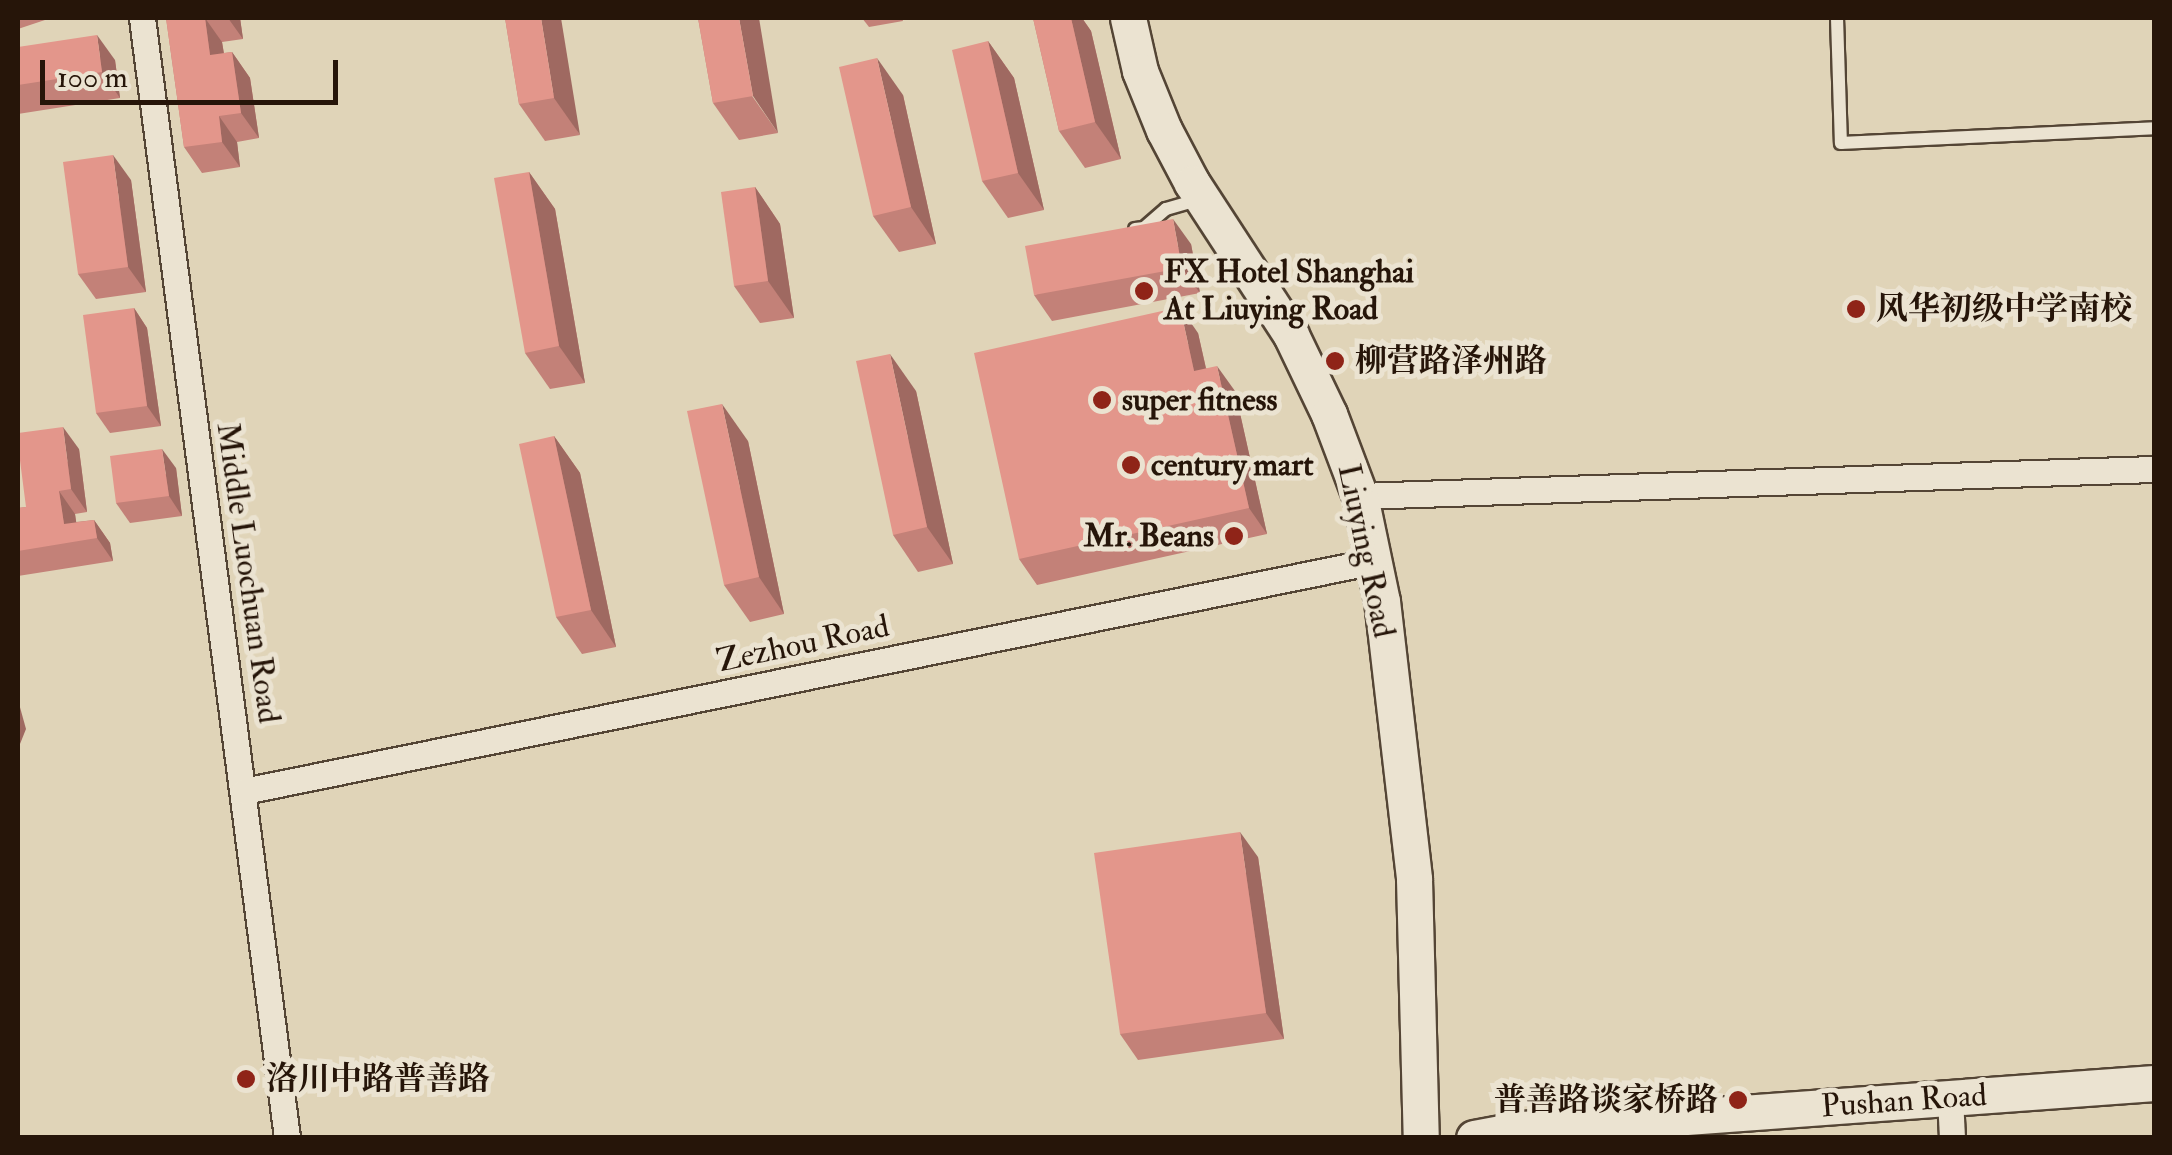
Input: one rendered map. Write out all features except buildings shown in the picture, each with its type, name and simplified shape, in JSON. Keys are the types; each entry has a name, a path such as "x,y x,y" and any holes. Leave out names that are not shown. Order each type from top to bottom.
{"main road":[{"name":"Liuying Road","path":"1128,18 1140,71 1164,130 1202,199 1291,335 1329,414 1360,496 1374,560 1414,880 1421,1138"},
{"name":"Pushan Road","path":"1474,1138 1522,1129 1951,1119 2154,1083"},
{"name":"Pushan Road","path":"1694,1138 2154,1106"}],"street":[{"name":"Middle Luochuan Road","path":"142,18 287,1138"},
{"path":"1360,496 2154,469"},
{"name":"Zezhou Road","path":"244,791 1374,560"}],"lane":[{"path":"1837,18 1841,143 2154,128"},
{"path":"1125,230 1144,228 1166,209 1202,199"}],"place":[{"name":"FX Hotel Shanghai At Liuying Road","path":"1144,291"},
{"name":"风华初级中学南校","path":"1856,309"},
{"name":"柳营路泽州路","path":"1335,361"},
{"name":"super fitness","path":"1102,400"},
{"name":"century mart","path":"1131,465"},
{"name":"Mr. Beans","path":"1234,536"},
{"name":"洛川中路普善路","path":"246,1079"},
{"name":"普善路谈家桥路","path":"1738,1100"}]}
